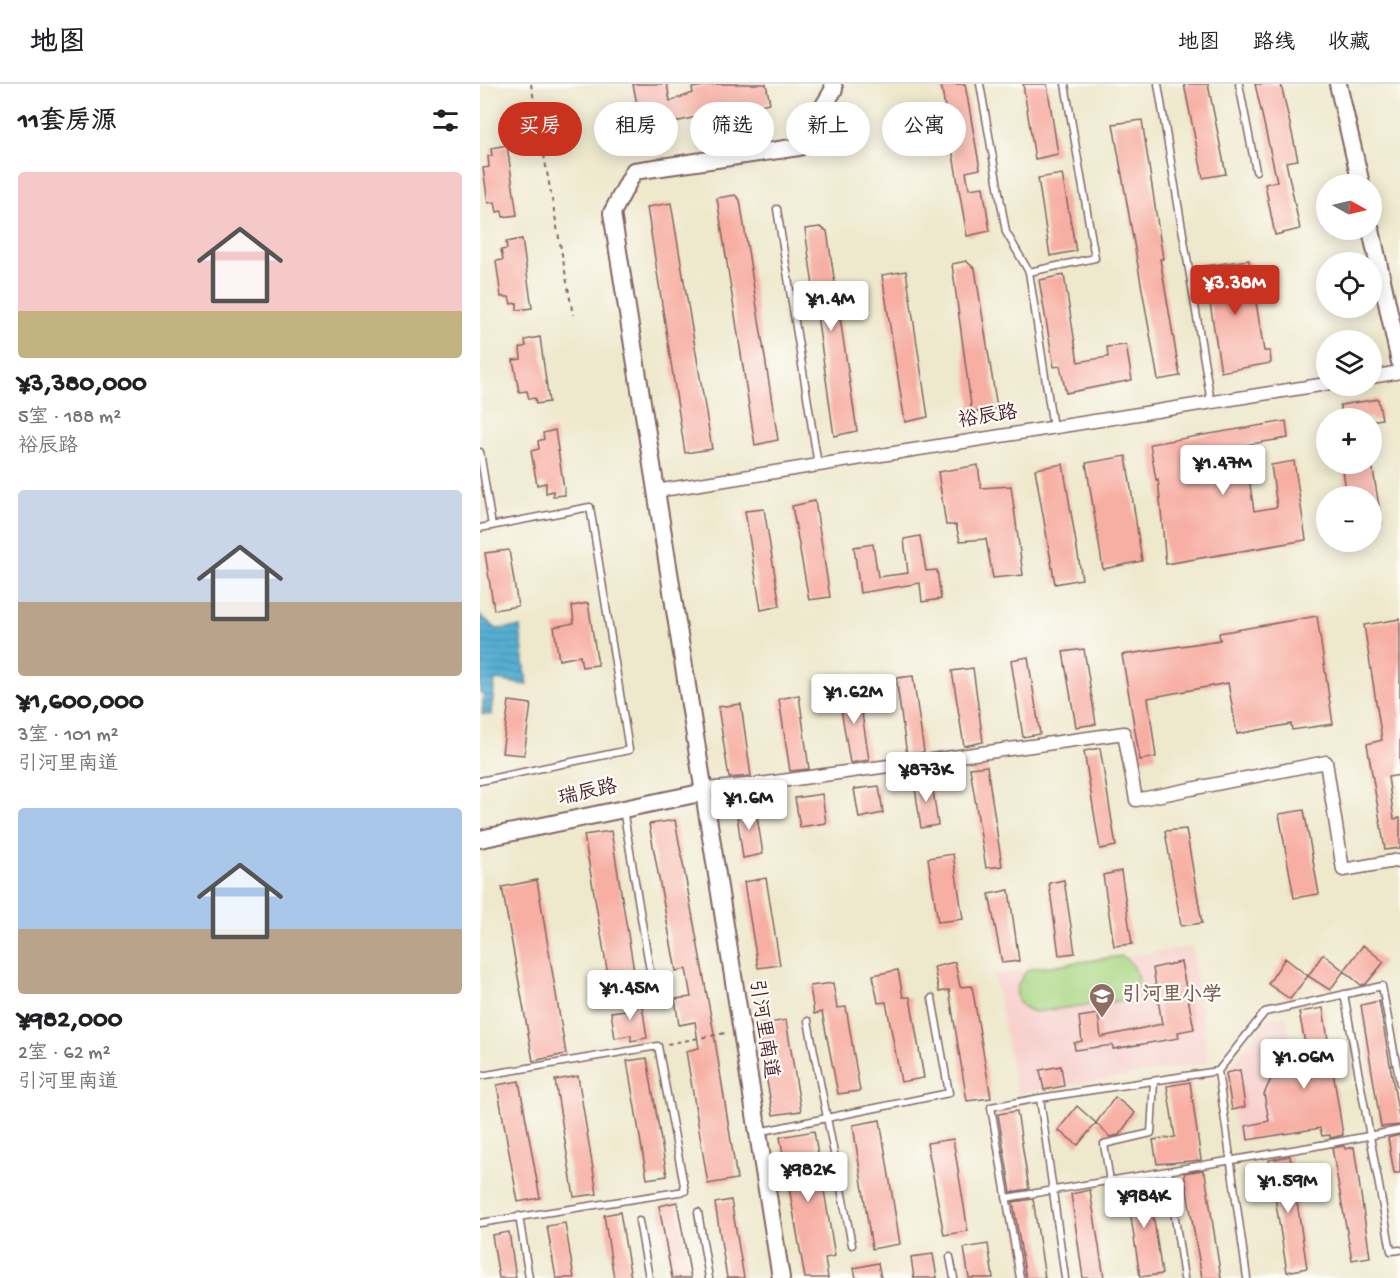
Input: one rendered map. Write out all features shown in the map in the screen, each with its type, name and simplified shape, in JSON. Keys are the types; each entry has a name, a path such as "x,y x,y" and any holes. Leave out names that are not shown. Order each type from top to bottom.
{"street":[{"name":"引河里南道","path":"781,1278 612,213 634,171 799,147 834,89 833,84"},
{"path":"1338,84 1358,174"},
{"path":"1373,240 1400,362"},
{"path":"1382,375 1400,372"},
{"name":"裕辰路","path":"656,491 1316,386"},
{"path":"705,789 767,783 1124,733 1136,800 1326,762 1343,870 1400,860"},
{"name":"瑞辰路","path":"480,832 705,789"},
{"name":"瑞辰路","path":"480,839 622,806"}],"lane":[{"path":"980,84 1006,232 1029,272 1053,428"},
{"path":"1029,272 1095,258 1065,84"},
{"path":"1158,84 1211,402"},
{"path":"1239,84 1256,171"},
{"path":"777,209 818,465"},
{"path":"480,452 492,526"},
{"path":"480,528 590,507 630,750 480,781"},
{"path":"622,806 650,971"},
{"path":"1020,1278 991,1107 1218,1071 1265,1012 1382,986 1400,1084"},
{"path":"1344,994 1391,1251 1400,1250"},
{"path":"758,1132 949,1093 932,998"},
{"path":"808,1021 852,1245"},
{"path":"480,1076 658,1046 685,1191 480,1223"},
{"path":"1218,1071 1247,1278"},
{"path":"1110,1181 1104,1144 1151,1133 1154,1081"},
{"path":"1040,1098 1065,1278"},
{"path":"1006,1198 1400,1130"},
{"path":"1168,1171 1184,1278"},
{"path":"698,1212 709,1278"},
{"path":"519,1216 530,1278"},
{"path":"639,1221 649,1278"},
{"path":"950,1257 954,1278"}],"path":[{"path":"531,84 573,315"},
{"path":"658,1046 741,1030"}],"shaded area":[{"name":"引河里小学","path":"1192,947 1208,1062 1017,1094 994,975"},
{"path":"1287,1016 1304,1130 1238,1141 1226,1073 1269,1018"}],"green space":[{"path":"1122,956 1133,966 1138,982 1138,987 1125,1000 1035,1012 1021,1005 1018,1000 1017,988 1029,969"}],"water":[{"path":"480,615 497,629 520,627 527,685 495,680 491,715 482,714 484,694 480,693"}],"building":[{"path":"633,84 667,84 670,101 693,93 692,88 716,84 766,84 770,102 690,102 690,118 678,121 678,102 637,102"},
{"path":"941,84 965,84 980,169 966,172 969,189 983,187 990,231 967,236 953,156 966,156 966,102 944,102"},
{"path":"1023,84 1047,84 1058,154 1035,159"},
{"path":"1184,84 1208,84 1226,174 1203,178"},
{"path":"1255,84 1281,84 1298,160 1286,162 1300,229 1275,235 1265,184 1277,181"},
{"path":"1142,120 1163,259 1160,259 1180,376 1158,380 1113,124"},
{"path":"498,147 498,156 509,156 517,215 503,217 502,211 497,212 495,202 488,203 483,168 489,167 488,156 492,156 491,148"},
{"path":"1062,174 1076,251 1050,256 1038,178"},
{"path":"735,195 740,200 778,440 755,445 717,198"},
{"path":"671,203 712,449 685,453 647,207"},
{"path":"820,227 827,231 857,431 834,436 805,229"},
{"path":"522,239 532,308 517,310 517,303 511,304 509,297 501,297 496,261 503,260 501,250 507,249 506,242"},
{"path":"1249,260 1264,351 1270,351 1271,363 1221,372 1204,266"},
{"path":"966,261 975,269 997,408 972,413 952,264"},
{"path":"906,271 928,417 905,422 882,275"},
{"path":"1064,275 1078,362 1108,357 1107,347 1126,345 1132,380 1066,393 1060,366 1054,367 1039,280"},
{"path":"540,337 549,402 536,404 535,398 529,399 527,391 519,392 513,360 521,359 520,348 526,346 525,340"},
{"path":"1378,399 1380,408 1340,408 1340,405"},
{"path":"1286,421 1288,438 1244,445 1254,511 1277,507 1271,465 1294,461 1306,540 1166,564 1158,479 1156,480 1150,444"},
{"path":"555,430 565,495 553,496 553,491 546,493 546,483 537,485 531,451 539,449 538,441 544,439 543,433"},
{"path":"1126,456 1142,561 1103,569 1086,463"},
{"path":"1063,464 1082,579 1055,584 1035,469"},
{"path":"978,465 981,488 1011,486 1023,575 993,578 986,539 960,541 956,525 946,525 938,472"},
{"path":"1344,474 1374,474 1376,486 1345,486"},
{"path":"815,501 830,597 809,600 792,506"},
{"path":"764,509 780,606 761,610 745,511"},
{"path":"920,536 926,571 937,570 941,599 922,602 920,583 860,593 854,547 873,544 878,577 908,573 904,539"},
{"path":"509,550 518,606 494,610 485,553"},
{"path":"588,603 598,665 582,667 580,656 559,660 554,627 574,623 572,606"},
{"path":"1317,616 1333,724 1292,730 1291,724 1237,734 1228,683 1148,698 1156,757 1140,760 1122,655 1220,640 1219,633"},
{"path":"1400,619 1400,775 1388,777 1394,819 1400,818 1400,848 1385,850 1367,744 1382,740 1364,625"},
{"path":"1084,649 1096,724 1076,727 1063,652"},
{"path":"1028,657 1040,734 1023,737 1011,660"},
{"path":"973,668 983,742 964,746 952,671"},
{"path":"913,676 924,752 907,755 896,678"},
{"path":"858,687 869,760 850,763 838,691"},
{"path":"799,695 809,769 790,771 779,699"},
{"path":"509,701 531,704 524,755 502,753"},
{"path":"741,704 751,776 729,778 718,707"},
{"path":"1100,748 1116,846 1100,849 1084,751"},
{"path":"987,766 1002,866 986,868 970,768"},
{"path":"931,777 938,825 921,828 914,781"},
{"path":"879,786 883,813 859,818 854,789"},
{"path":"822,794 826,823 800,827 795,798"},
{"path":"755,804 763,854 743,858 736,808"},
{"path":"1304,810 1319,894 1294,898 1279,814"},
{"path":"675,820 713,1028 737,1179 708,1184 686,1051 699,1048 695,1022 679,1025 675,999 691,997 686,969 676,971 649,824"},
{"path":"1186,829 1202,923 1181,926 1165,831"},
{"path":"611,831 635,977 609,981 584,835"},
{"path":"953,854 963,919 938,922 928,858"},
{"path":"1121,871 1132,944 1114,946 1103,875"},
{"path":"766,878 780,965 758,968 744,882"},
{"path":"537,880 566,1054 533,1061 502,887"},
{"path":"1064,880 1075,953 1059,955 1049,883"},
{"path":"1009,890 1019,961 1002,963 989,894"},
{"path":"1363,945 1384,962 1366,984 1361,985 1344,971"},
{"path":"1323,954 1344,971 1330,990 1308,976"},
{"path":"1285,958 1308,976 1290,999 1268,984"},
{"path":"955,962 960,987 972,986 991,1098 967,1101 949,990 939,992 934,967"},
{"path":"1181,962 1194,1029 1178,1032 1179,1038 1113,1049 1113,1045 1075,1050 1074,1043 1082,1041 1079,1017 1098,1014 1101,1037 1162,1024 1153,968"},
{"path":"898,970 903,997 910,997 924,1078 901,1082 886,1002 878,1003 873,975"},
{"path":"833,983 837,1008 846,1007 860,1091 838,1094 822,1012 814,1014 810,986"},
{"path":"641,998 647,1038 631,1041 631,1035 615,1038 611,1012 626,1010 624,1001"},
{"path":"1379,1001 1400,1122 1400,1125 1381,1127 1361,1005"},
{"path":"1323,1008 1343,1135 1330,1138 1330,1135 1322,1136 1320,1128 1248,1140 1246,1126 1269,1121 1264,1094 1271,1079 1311,1074 1299,1012"},
{"path":"786,1020 801,1111 773,1115 757,1025"},
{"path":"647,1058 667,1176 647,1179 627,1061"},
{"path":"1061,1066 1064,1086 1044,1090 1040,1070"},
{"path":"1240,1070 1245,1107 1232,1110 1226,1073"},
{"path":"578,1076 597,1194 574,1197 555,1080"},
{"path":"519,1081 540,1198 518,1202 497,1085"},
{"path":"1190,1082 1201,1160 1157,1164 1153,1140 1175,1137 1167,1086"},
{"path":"1115,1097 1135,1113 1119,1135 1110,1137 1096,1123"},
{"path":"1077,1106 1096,1123 1078,1145 1058,1130"},
{"path":"1017,1111 1029,1189 1011,1192 998,1114"},
{"path":"880,1120 900,1244 872,1249 853,1125"},
{"path":"814,1131 835,1256 825,1258 828,1278 805,1278 780,1137"},
{"path":"1400,1135 1400,1173 1394,1173 1388,1138"},
{"path":"953,1139 968,1231 944,1235 927,1143"},
{"path":"1344,1146 1345,1149 1354,1147 1370,1257 1352,1260 1332,1148"},
{"path":"1290,1156 1307,1268 1287,1272 1269,1160"},
{"path":"1203,1170 1221,1278 1202,1278 1184,1173"},
{"path":"1148,1180 1162,1274 1140,1277 1126,1184"},
{"path":"1090,1190 1104,1278 1083,1278 1071,1194"},
{"path":"1033,1199 1045,1278 1026,1278 1013,1202"},
{"path":"731,1200 744,1278 727,1278 715,1203"},
{"path":"677,1202 691,1278 672,1278 659,1206"},
{"path":"620,1212 631,1278 614,1278 604,1215"},
{"path":"565,1223 574,1278 556,1278 547,1226"},
{"path":"509,1232 516,1278 499,1278 492,1235"},
{"path":"988,1244 993,1278 969,1278 964,1248"},
{"path":"933,1254 937,1278 914,1278 911,1257"},
{"path":"878,1263 881,1278 856,1278 854,1268"}],"place":[{"name":"引河里小学","path":"1102,1019"}]}
